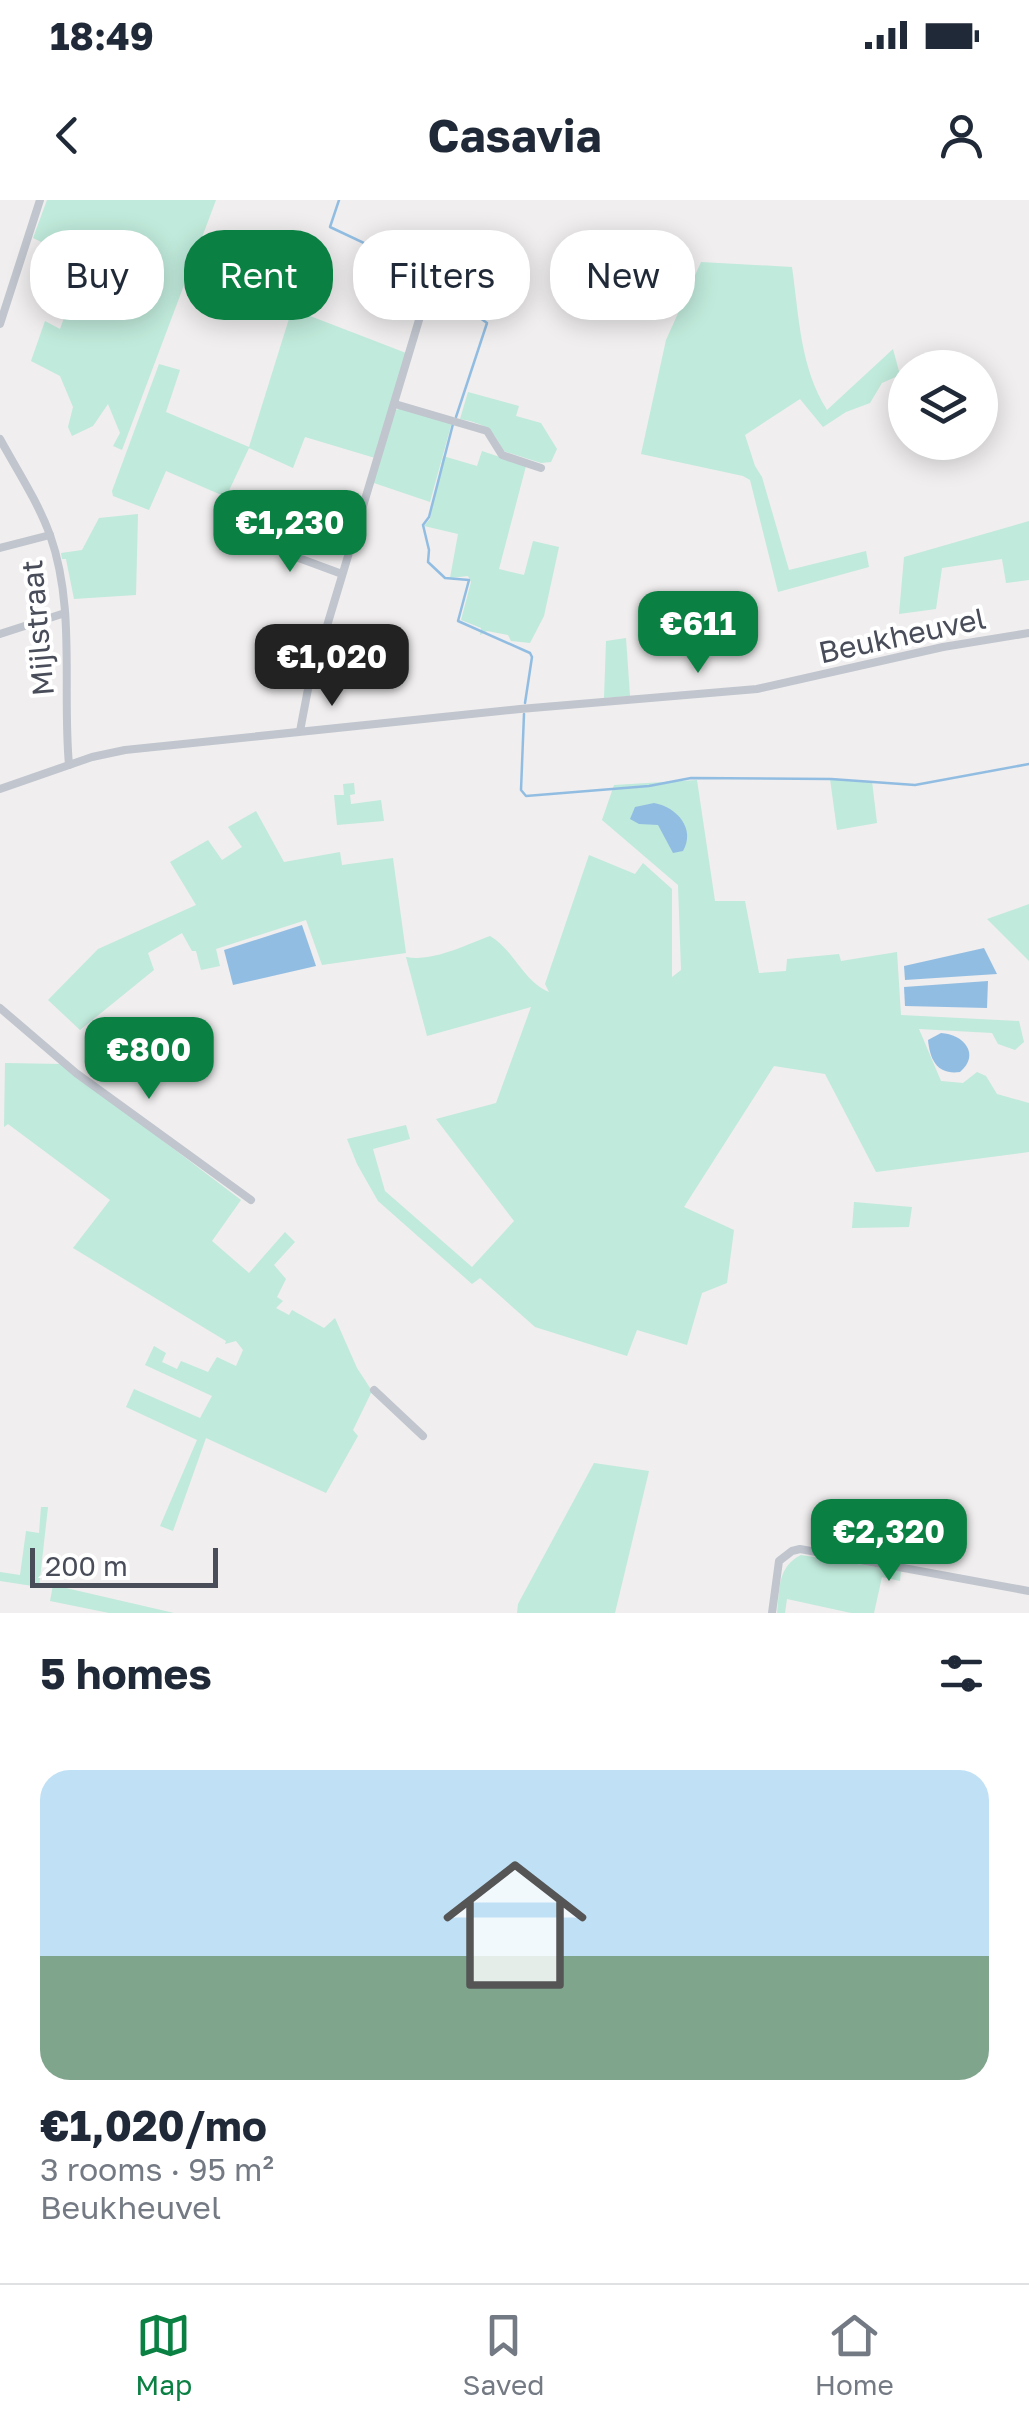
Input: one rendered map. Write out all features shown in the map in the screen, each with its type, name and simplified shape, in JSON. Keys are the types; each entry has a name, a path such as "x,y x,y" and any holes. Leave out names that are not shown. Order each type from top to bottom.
{"street":[{"path":"0,324 40,200"},
{"path":"300,731 308,689 420,320"},
{"path":"396,404 487,431 502,454 541,468"},
{"name":"Mijlstraat","path":"0,439 50,535 60,575 65,613 69,765"},
{"path":"0,548 50,535"},
{"path":"250,540 342,574"},
{"path":"0,634 65,613"},
{"name":"Beukheuvel","path":"0,789 69,765 139,748 740,691 943,647 1029,633"},
{"path":"0,1008 76,1073 251,1200"},
{"path":"374,1390 423,1436"},
{"path":"772,1613 780,1562 784,1555 800,1549 1029,1590"}],"green space":[{"path":"47,200 216,200 205,230 184,230 184,285 122,450 113,446 120,433 108,404 93,426 72,436 68,427 73,407 60,376 31,361 45,321 60,329 63,320 164,320 164,230 36,230"},
{"path":"701,262 792,267 806,359 827,410 888,354 888,380 882,383 870,403 823,427 800,399 745,435 762,477 789,570 866,551 869,567 778,592 750,480 641,454 666,340 675,320 695,320 695,275"},
{"path":"289,320 320,320 406,353 375,458 305,437 293,468 249,448 226,497 166,471 149,510 113,496 159,364 180,370 166,412 249,447"},
{"path":"468,392 519,406 516,416 541,423 557,449 551,462 541,463 503,451 487,428 460,419"},
{"path":"401,408 452,422 430,502 371,482 396,410"},
{"path":"482,451 526,466 499,569 524,575 533,541 559,547 544,616 530,643 511,641 508,635 487,631 480,635 481,628 461,620 471,582 468,576 450,578 458,534 424,526 430,519 443,456 477,466"},
{"path":"138,514 136,595 74,599 66,559 62,559 61,553 82,550 99,518"},
{"path":"1029,521 1029,580 1006,583 1002,559 942,568 936,609 899,614 904,557"},
{"path":"626,638 630,696 604,698 606,641"},
{"path":"830,779 872,781 877,823 837,830"},
{"path":"697,780 715,901 745,901 759,973 786,971 787,959 839,954 841,961 897,952 901,1015 1019,1021 1024,1042 1015,1050 998,1044 992,1033 919,1029 941,1081 963,1083 977,1072 986,1076 997,1094 1029,1103 1029,1152 876,1172 825,1074 774,1066 684,1207 734,1230 727,1283 702,1293 687,1345 637,1330 627,1356 535,1327 480,1278 472,1284 378,1201 347,1139 406,1125 410,1139 373,1149 385,1191 472,1267 514,1221 436,1119 496,1103 531,1007 427,1036 406,957 438,955 490,936 532,981 549,992 545,984 589,855 635,874 643,863 672,889 672,977 681,970 678,885 602,820 614,785"},
{"path":"354,783 351,804 381,800 384,821 337,825 334,795 344,795 343,784"},
{"path":"256,811 284,862 340,852 342,865 393,858 406,953 322,965 306,920 216,949 220,966 201,970 196,951 192,951 182,933 148,953 154,970 80,1030 48,1000 98,949 196,905 170,862 208,840 222,860 242,847 228,827"},
{"path":"1029,904 1029,961 987,919"},
{"path":"5,1063 62,1064 241,1200 212,1241 249,1273 285,1232 295,1242 274,1265 286,1279 277,1297 283,1301 276,1308 289,1315 292,1310 324,1328 335,1318 372,1391 353,1430 358,1436 326,1493 206,1438 173,1531 160,1526 197,1440 126,1407 134,1389 200,1418 212,1396 145,1365 154,1346 166,1353 162,1362 177,1369 181,1361 208,1372 217,1357 236,1366 243,1350 236,1341 225,1344 226,1341 73,1248 110,1200 8,1124 4,1127"},
{"path":"854,1202 912,1207 909,1227 852,1228"},
{"path":"594,1463 649,1471 615,1613 517,1613 518,1604"},
{"path":"41,1507 48,1507 39,1587 0,1581 0,1572 20,1575 26,1531 39,1533"},
{"path":"801,1555 901,1571 900,1581 882,1577 874,1613 851,1613 787,1599 785,1613 777,1613 784,1572"},
{"path":"53,1585 174,1613 109,1613 50,1601"}],"water":[{"path":"654,803 670,809 682,820 687,835 683,851 673,853 658,825 639,824 630,819 635,807"},
{"path":"302,925 316,966 233,985 224,950"},
{"path":"984,948 997,974 905,980 904,966"},
{"path":"988,981 987,1008 905,1006 904,987"},
{"path":"941,1033 956,1037 967,1046 969,1058 960,1072 941,1069 933,1060 928,1040"}],"waterway":[{"path":"339,200 330,227 353,238"},
{"path":"456,417 487,323 483,320"},
{"path":"453,424 429,517 423,525 428,562 445,578 469,580 458,621 530,653 525,703"},
{"path":"524,714 521,790 526,796 649,786 691,778 831,779 915,785 1029,764"}]}
